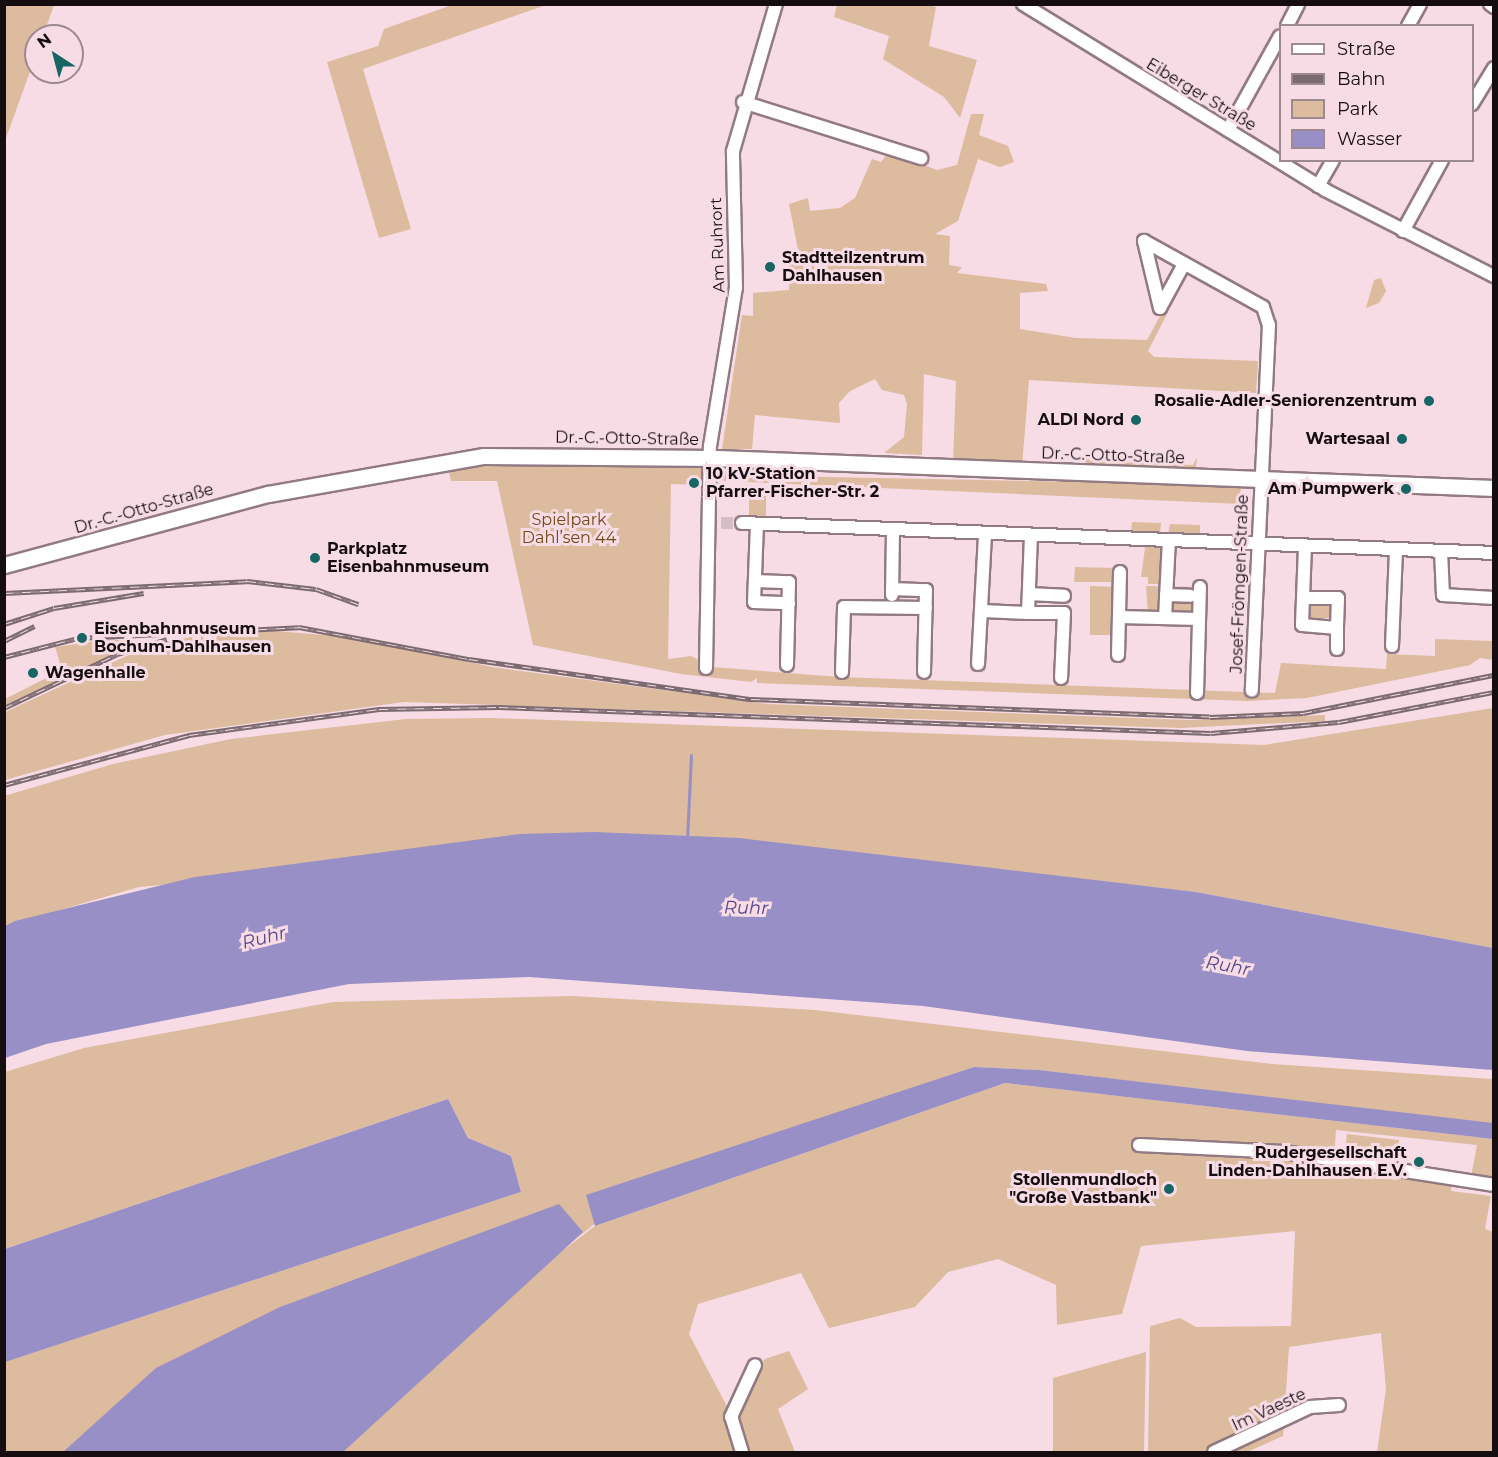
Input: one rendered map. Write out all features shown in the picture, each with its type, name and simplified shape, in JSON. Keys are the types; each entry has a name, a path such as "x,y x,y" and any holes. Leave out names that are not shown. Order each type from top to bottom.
{"street":[{"name":"Am Ruhrort","path":"706,668 716,522 710,458 735,307 733,151 743,102 776,4"},
{"name":"Eiberger Straße","path":"1023,4 1279,162"},
{"path":"1288,24 1298,4"},
{"path":"1409,24 1420,4"},
{"path":"1228,130 1279,40"},
{"path":"1474,102 1494,68"},
{"path":"743,102 921,159"},
{"name":"Eiberger Straße","path":"1279,162 1318,186 1494,276"},
{"path":"1318,186 1332,162"},
{"path":"1403,231 1441,162"},
{"path":"1184,264 1160,308 1154,304 1144,272 1140,236 1264,312 1269,344 1262,478"},
{"name":"Dr.-C.-Otto-Straße","path":"4,565 245,500 412,466 487,456 710,458 1494,488"},
{"name":"Josef-Frömgen-Straße","path":"1252,691 1257,544 1262,478"},
{"path":"742,523 1494,553"},
{"path":"757,524 754,602 789,603"},
{"path":"891,607 893,530"},
{"path":"978,664 985,533"},
{"path":"1029,613 1031,535"},
{"path":"1165,618 1169,540"},
{"path":"1305,546 1302,625 1337,628"},
{"path":"1392,646 1396,549"},
{"path":"1441,551 1443,595 1494,598"},
{"path":"1118,655 1120,572"},
{"path":"755,581 789,582 787,665"},
{"path":"1061,678 1064,583"},
{"path":"1197,693 1200,587"},
{"path":"892,589 926,590 924,672"},
{"path":"1029,594 1064,596"},
{"path":"1166,596 1190,596"},
{"path":"1303,597 1338,598 1336,649"},
{"path":"842,672 844,607 926,608"},
{"path":"982,612 1064,613"},
{"path":"1119,617 1199,619"},
{"path":"1139,1144 1284,1152 1494,1185"},
{"path":"742,1452 731,1417 756,1365"},
{"name":"Im Vaeste","path":"1214,1452 1310,1407 1339,1406"}],"green space":[{"path":"924,4 936,7 929,46 977,60 960,118 944,97 883,59 889,36 834,17 837,5"},
{"path":"4,5 54,5 47,24 24,24 26,84 5,141"},
{"path":"452,5 546,5 363,69 411,229 379,238 327,62 378,46 384,29"},
{"path":"971,114 984,114 979,135 1008,146 1014,162 1000,167 978,159 958,221 935,234 950,236 949,265 962,267 957,273 1046,284 1048,291 1020,293 1020,329 1076,338 1147,340 1161,314 1167,314 1148,351 1154,357 1258,361 1256,393 1029,380 1022,466 953,462 956,381 924,374 922,455 884,453 904,437 907,404 904,395 882,390 875,379 850,391 839,403 840,423 755,415 752,449 722,449 742,315 753,316 753,293 789,290 790,258 799,255 789,204 808,198 810,211 840,208 855,198 872,159 881,162 889,152 937,170 957,165"},
{"path":"1381,278 1386,291 1379,303 1366,308 1374,280"},
{"path":"1086,453 1090,461 1193,465 1197,457 1196,468 1085,464"},
{"name":"Spielpark Dahl’sen 44","path":"497,463 705,465 705,485 671,484 668,659 691,656 712,667 840,677 1275,693 1281,663 1386,669 1387,654 1435,656 1435,639 1493,641 1493,660 1480,658 1470,665 1307,698 1247,701 757,683 757,678 751,682 681,674 533,645 497,481 451,481 448,467"},
{"path":"734,467 776,467 775,476 1241,485 1240,504 724,481 719,475"},
{"path":"749,495 766,495 766,520 749,521"},
{"path":"1132,522 1161,523 1160,534 1131,533"},
{"path":"1170,524 1200,525 1200,536 1168,535"},
{"path":"1139,542 1163,543 1160,584 1148,584 1148,577 1141,577 1145,548"},
{"path":"1075,567 1116,568 1115,582 1074,582"},
{"path":"1090,586 1116,587 1112,635 1090,635"},
{"path":"1146,586 1200,587 1195,612 1148,615"},
{"path":"1306,600 1335,602 1334,618 1307,618"},
{"path":"263,630 361,638 492,667 768,704 1188,720 1325,715 1325,721 1181,728 404,702 165,735 5,780 5,712 144,648 199,635"},
{"path":"111,639 140,643 5,705 5,699 62,670 55,647"},
{"path":"1493,708 1493,948 1196,892 688,836 139,887 5,926 4,796 113,764 231,739 406,719 491,718 1264,745"},
{"path":"572,996 815,1010 1272,1064 1493,1079 1493,1124 1039,1070 974,1067 835,1114 598,1221 536,1271 595,1226 1005,1083 1493,1139 1493,1186 1471,1177 1477,1145 1336,1130 1334,1160 1335,1172 1397,1180 1398,1173 1452,1181 1451,1191 1491,1196 1485,1229 1494,1232 1493,1452 1377,1452 1386,1389 1381,1333 1289,1347 1283,1436 1247,1452 1148,1452 1150,1326 1180,1318 1196,1327 1291,1326 1295,1231 1141,1246 1122,1314 1057,1325 1056,1285 998,1259 948,1272 915,1307 829,1328 801,1273 698,1304 689,1334 733,1418 738,1420 745,1387 765,1359 789,1351 808,1389 778,1409 795,1452 5,1452 4,1362 521,1192 511,1156 468,1138 448,1099 5,1249 5,1072 84,1048 333,1002"},
{"path":"1347,1134 1399,1140 1397,1164 1344,1157"},
{"path":"1146,1352 1144,1452 1053,1452 1053,1378"}],"water":[{"name":"Ruhr","path":"594,832 739,838 1196,892 1493,948 1493,1070 1247,1051 923,1006 529,977 349,984 46,1044 5,1058 5,926 15,921 195,877 520,834"},
{"path":"974,1067 1039,1070 1493,1123 1493,1139 1005,1083 595,1226 586,1195"},
{"path":"448,1099 468,1138 511,1156 521,1192 5,1362 5,1249"},
{"path":"559,1204 583,1232 343,1452 63,1452 156,1368 280,1307"}],"waterway":[{"path":"687,840 691,755"}],"tunnel":[{"path":"721,523 742,523"}],"railway":[{"path":"4,593 247,581 316,589 358,604"},
{"path":"4,624 54,608 144,593"},
{"path":"4,641 35,626"},
{"path":"4,657 78,638 299,627 469,659 751,699 1210,717 1303,713 1494,675"},
{"path":"4,708 117,654 167,639"},
{"path":"4,785 189,735 379,709 499,707 1211,733 1339,722 1494,692"}],"place":[{"name":"Stadtteilzentrum Dahlhausen","path":"770,267"},
{"name":"Rosalie-Adler-Seniorenzentrum","path":"1429,401"},
{"name":"ALDI Nord","path":"1136,420"},
{"name":"Wartesaal","path":"1402,439"},
{"name":"10 kV-Station Pfarrer-Fischer-Str. 2","path":"694,483"},
{"name":"Am Pumpwerk","path":"1406,489"},
{"name":"Parkplatz Eisenbahnmuseum","path":"315,558"},
{"name":"Eisenbahnmuseum Bochum-Dahlhausen","path":"82,638"},
{"name":"Wagenhalle","path":"33,673"},
{"name":"Rudergesellschaft Linden-Dahlhausen E.V.","path":"1419,1162"},
{"name":"Stollenmundloch \"Große Vastbank\"","path":"1169,1189"}]}
